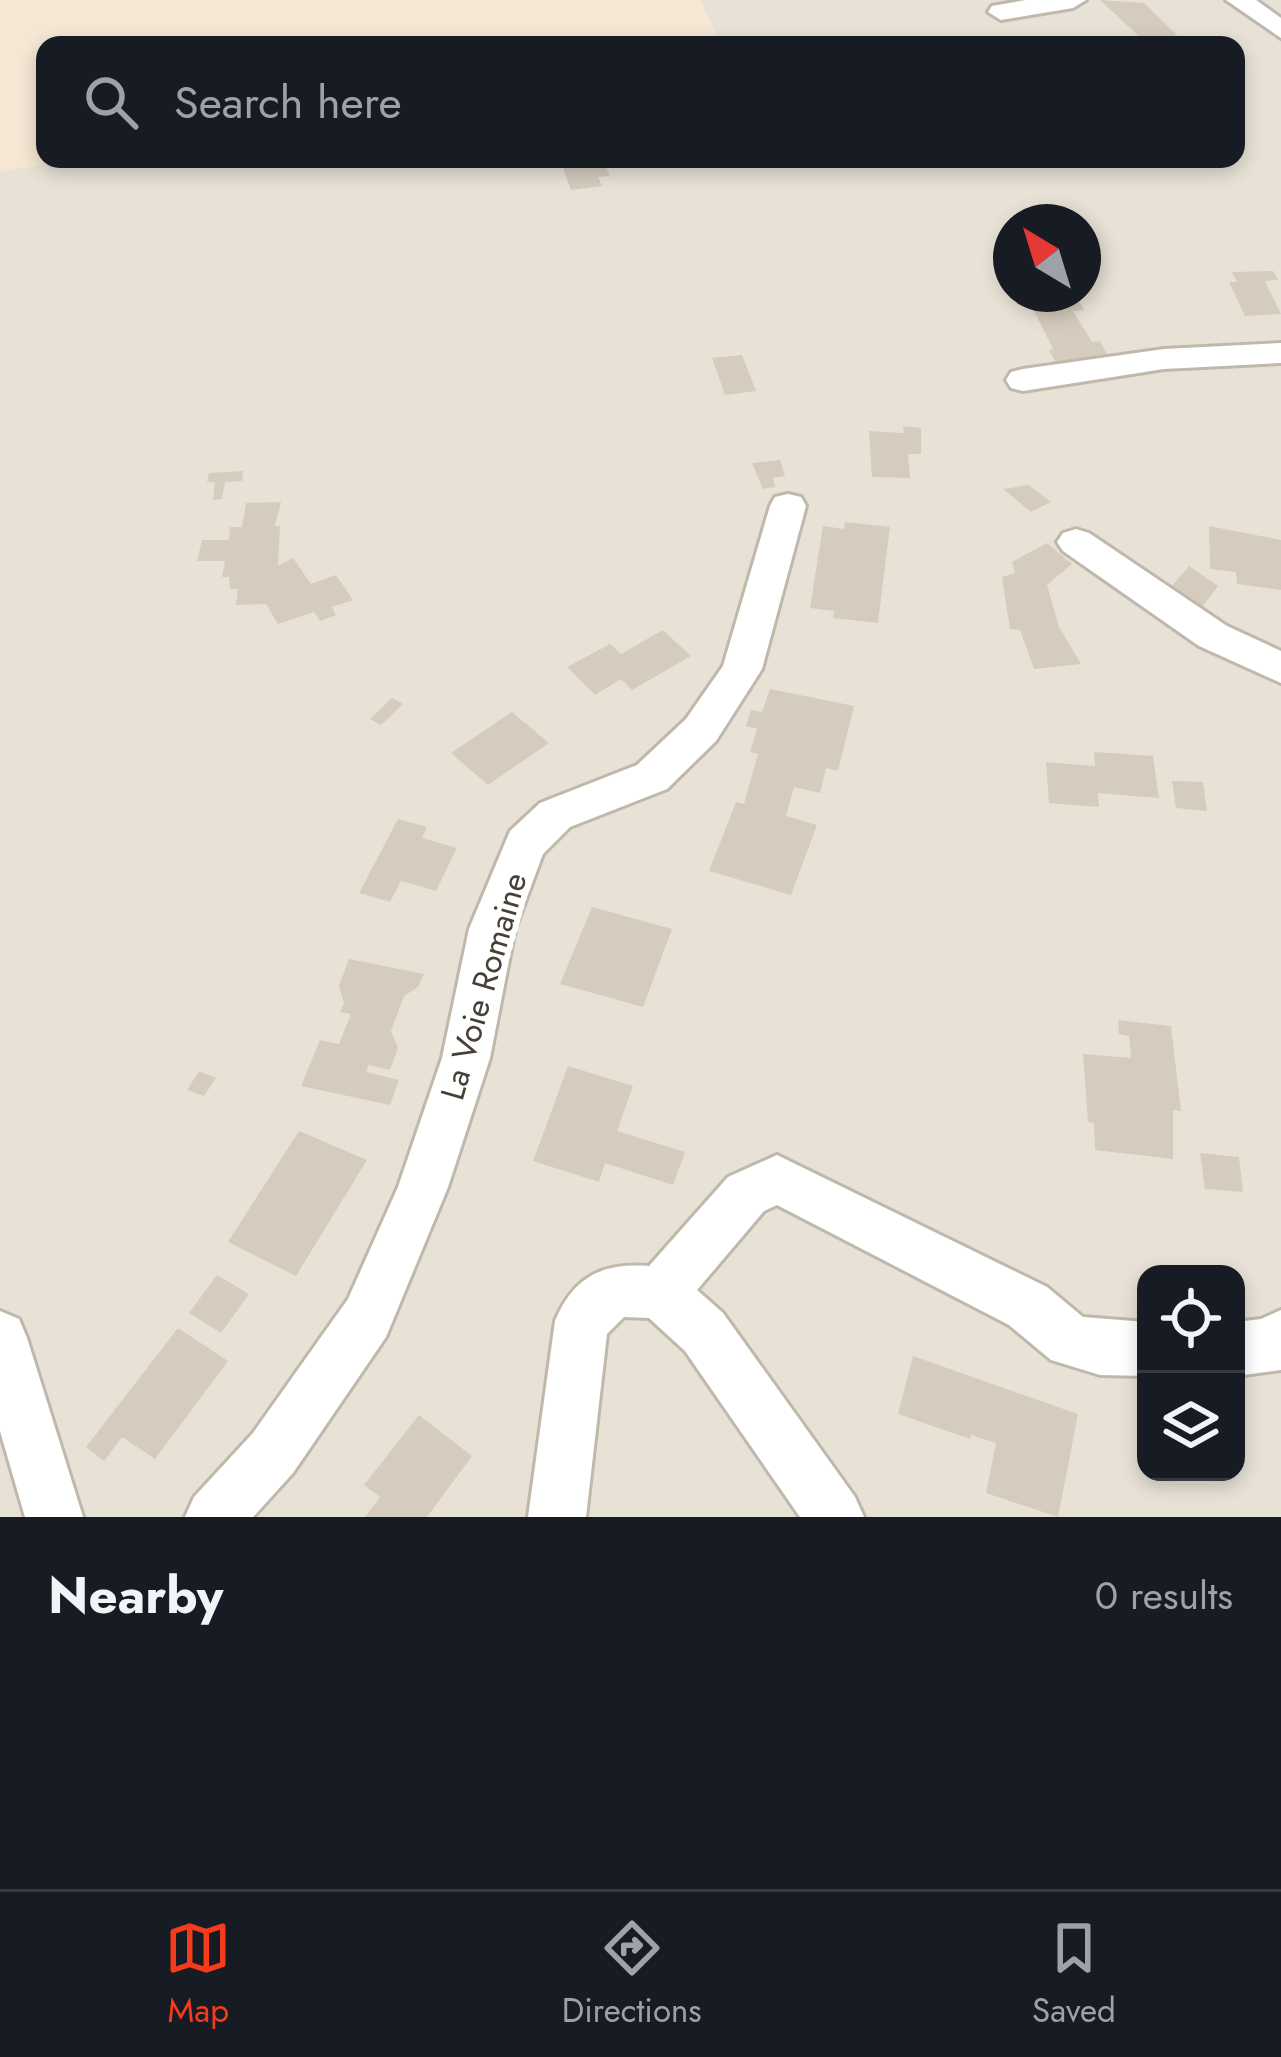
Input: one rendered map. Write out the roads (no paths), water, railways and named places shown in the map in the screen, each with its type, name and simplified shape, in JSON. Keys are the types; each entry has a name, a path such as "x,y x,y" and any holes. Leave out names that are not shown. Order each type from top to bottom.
{"street":[{"path":"1000,11 1073,0"},
{"path":"1239,0 1281,29"},
{"path":"1023,380 1164,359 1281,353"},
{"name":"La Voie Romaine","path":"214,1517 273,1453 367,1318 430,1166 466,1058 492,929 525,844 555,815 652,777 701,730 742,669 788,506"},
{"path":"1076,542 1214,636 1281,668"},
{"path":"660,1293 746,1194 777,1179 1028,1306 1070,1341 1137,1349"},
{"path":"557,1517 582,1321 614,1290 660,1293 704,1332 835,1517"},
{"path":"1245,1348 1276,1345 1281,1336"},
{"path":"0,1338 54,1517"}]}
